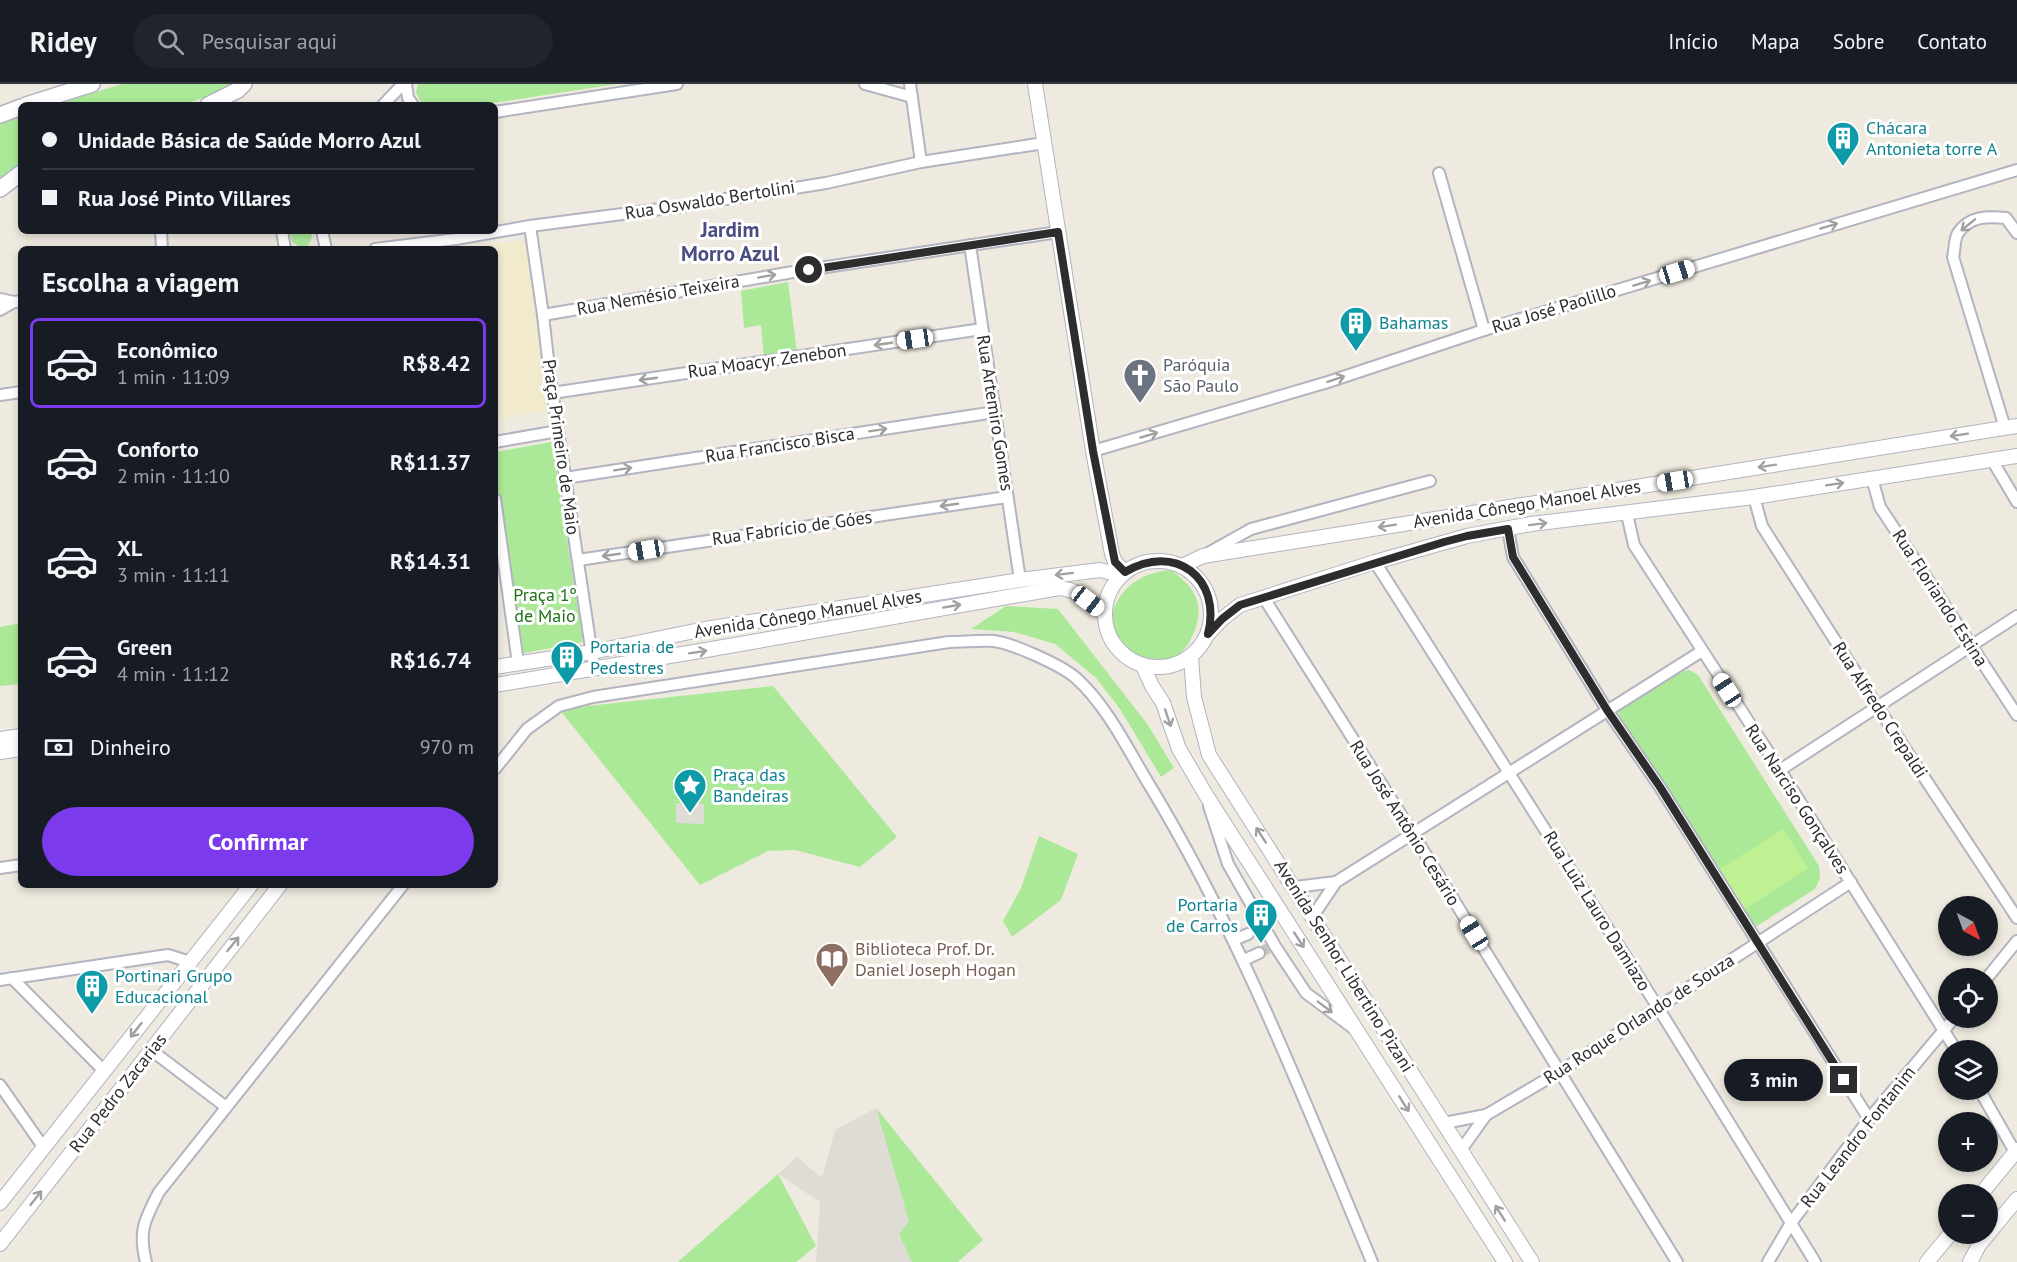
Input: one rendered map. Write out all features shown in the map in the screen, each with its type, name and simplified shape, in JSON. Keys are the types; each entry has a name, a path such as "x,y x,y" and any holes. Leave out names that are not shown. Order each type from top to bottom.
{"main road":[{"path":"35,102 92,84"},
{"path":"213,102 241,86"},
{"path":"0,115 18,108"},
{"path":"0,189 18,175"}],"street":[{"path":"386,102 405,84"},
{"path":"405,84 411,102"},
{"path":"498,112 677,84"},
{"path":"865,84 912,97"},
{"path":"910,84 921,162"},
{"path":"1036,84 1093,451 1112,554 1123,574"},
{"name":"Rua Oswaldo Bertolini","path":"498,234 530,226 676,207 826,183 921,162 1044,143"},
{"name":"Rua José Paolillo","path":"1093,451 1328,382 1484,330 2017,170"},
{"path":"1439,173 1484,330"},
{"path":"2011,427 1953,257 1957,234 1974,219 1990,216 2006,218 2017,233"},
{"name":"Praça Primeiro de Maio","path":"530,226 552,393 594,668"},
{"name":"Rua Nemésio Teixeira","path":"543,315 793,272 1058,232"},
{"name":"Rua Oswaldo Bertolini","path":"424,246 457,244 498,234"},
{"name":"Rua Artemiro Gomes","path":"970,246 1020,580"},
{"path":"0,299 17,302"},
{"path":"0,310 17,302"},
{"name":"Rua Moacyr Zenebon","path":"552,393 982,329"},
{"path":"0,395 18,392"},
{"name":"Rua Francisco Bisca","path":"565,478 994,412"},
{"name":"Avenida Cônego Manoel Alves","path":"1182,566 1203,556 2011,427"},
{"path":"498,441 558,431"},
{"name":"Avenida Cônego Manoel Alves","path":"1208,634 1240,605 1375,562 1467,536 1531,524 1754,497 2017,456"},
{"path":"1992,460 2017,502"},
{"name":"Rua Floriando Estina","path":"1872,478 1881,507 2017,715"},
{"path":"1203,556 1251,529 1430,481"},
{"name":"Rua Fabrício de Góes","path":"578,560 1007,497"},
{"name":"Rua Alfredo Crepaldi","path":"1754,497 1762,526 2017,918"},
{"name":"Rua Narciso Gonçalves","path":"1627,514 1634,545 1950,1040"},
{"path":"1508,529 1513,557 1607,710 1660,787 1869,1119"},
{"path":"498,545 500,576 518,663 513,675 498,682"},
{"path":"1168,561 1182,566 1195,575 1205,587 1211,602 1212,618 1208,634 1201,647 1191,657 1176,665 1160,668 1143,666 1127,658 1115,646 1107,631 1105,614 1112,587 1123,574 1138,564 1168,561"},
{"name":"Rua Luiz Lauro Damiazo","path":"1375,562 1657,1006 1815,1262"},
{"name":"Avenida Cônego Manuel Alves","path":"498,666 592,652 705,629 1020,580 1100,570 1123,574"},
{"name":"Avenida Cônego Manuel Alves","path":"498,683 706,650 1059,588 1072,589 1105,614"},
{"name":"Rua José Antônio Cesário","path":"1264,598 1413,834 1677,1262"},
{"path":"1780,770 2017,616"},
{"path":"498,765 527,729 559,706 593,698 949,642 995,641 1037,656 1075,677 1103,708 1209,888 1244,960 1372,1262"},
{"path":"1313,916 1336,882 1702,651"},
{"name":"Avenida Senhor Libertino Pizani","path":"1191,657 1194,697 1209,755 1532,1262"},
{"name":"Avenida Senhor Libertino Pizani","path":"1143,666 1163,703 1179,749 1206,795 1505,1262"},
{"path":"0,739 18,736"},
{"path":"0,752 18,749"},
{"path":"1206,795 1228,864 1273,946 1306,993 1360,1034"},
{"path":"0,868 18,865"},
{"path":"1295,887 1336,882"},
{"name":"Rua Roque Orlando de Souza","path":"1444,1123 1486,1115 1559,1072 1657,1006 1851,882"},
{"name":"Rua Pedro Zacarias","path":"0,1203 248,888"},
{"name":"Rua Pedro Zacarias","path":"0,1244 278,888"},
{"path":"146,1262 143,1250 144,1223 159,1192 401,888"},
{"path":"1234,940 1248,934"},
{"path":"1995,968 2017,941"},
{"path":"1244,960 1258,953"},
{"path":"0,980 168,955 189,963"},
{"path":"12,978 104,1071"},
{"name":"Rua Leandro Fontanim","path":"1768,1262 1791,1223 1869,1119 1945,1030"},
{"path":"151,1050 226,1107"},
{"path":"0,1085 44,1148"},
{"path":"1986,1100 2016,1151 1989,1184"},
{"name":"Rua Roque Orlando de Souza","path":"1461,1150 1486,1115"},
{"path":"1970,1262 1979,1245 2017,1200"},
{"path":"1927,1262 1942,1244"}],"shaded area":[{"path":"526,240 548,410 498,418 498,246 475,246"},
{"name":"Praça das Bandeiras","path":"676,803 704,804 704,824 676,823"},
{"path":"876,1108 909,1221 899,1234 912,1262 816,1262 820,1202 778,1174 797,1157 822,1178 835,1130"}],"green space":[{"path":"122,84 233,84 217,93 192,102 64,102"},
{"path":"418,84 617,84 498,102 421,102 416,92"},
{"path":"18,116 18,166 0,180 0,123"},
{"path":"291,234 312,234 308,246 298,246 292,242"},
{"path":"788,282 797,352 764,358 761,325 744,328 741,291"},
{"name":"Praça 1º de Maio","path":"552,442 583,642 519,654 498,506 498,451"},
{"path":"1171,570 1193,592 1198,606 1197,623 1186,647 1171,660 1154,665 1137,661 1123,651 1114,637 1111,619 1118,600 1128,587 1141,578"},
{"path":"1006,606 1058,609 1148,725 1174,768 1161,777 1120,709 1096,678 1055,644 1014,632 971,629"},
{"path":"18,624 18,684 0,686 0,627"},
{"path":"1689,670 1698,675 1819,866 1820,879 1815,889 1757,926 1747,919 1619,717 1619,711 1624,707 1681,672"},
{"path":"773,686 897,837 860,867 795,850 768,851 700,885 559,709"},
{"path":"1783,829 1808,868 1742,911 1717,871"},
{"path":"1039,836 1078,854 1061,900 1012,937 1003,921 1021,888"},
{"path":"876,1108 983,1240 958,1262 910,1262 899,1234"},
{"path":"778,1174 816,1246 796,1262 678,1262"}],"tunnel":[{"path":"1248,934 1261,928"},
{"path":"1259,953 1271,947"}],"place":[{"name":"Chácara Antonieta torre A","path":"1843,167"},
{"name":"Bahamas","path":"1356,352"},
{"name":"Paróquia São Paulo","path":"1140,404"},
{"name":"Portaria de Pedestres","path":"567,686"},
{"name":"Praça das Bandeiras","path":"690,814"},
{"name":"Portaria de Carros","path":"1261,944"},
{"name":"Biblioteca Prof. Dr. Daniel Joseph Hogan","path":"832,988"},
{"name":"Portinari Grupo Educacional","path":"92,1015"}],"district":[{"name":"Jardim Morro Azul","path":"730,242"}],"route":[{"path":"809,270 1058,232 1112,554 1115,562 1125,572 1138,564 1168,561 1182,566 1195,575 1205,587 1211,602 1212,618 1208,634 1240,605 1444,542 1508,529 1513,557 1607,710 1707,860 1844,1080"}]}
